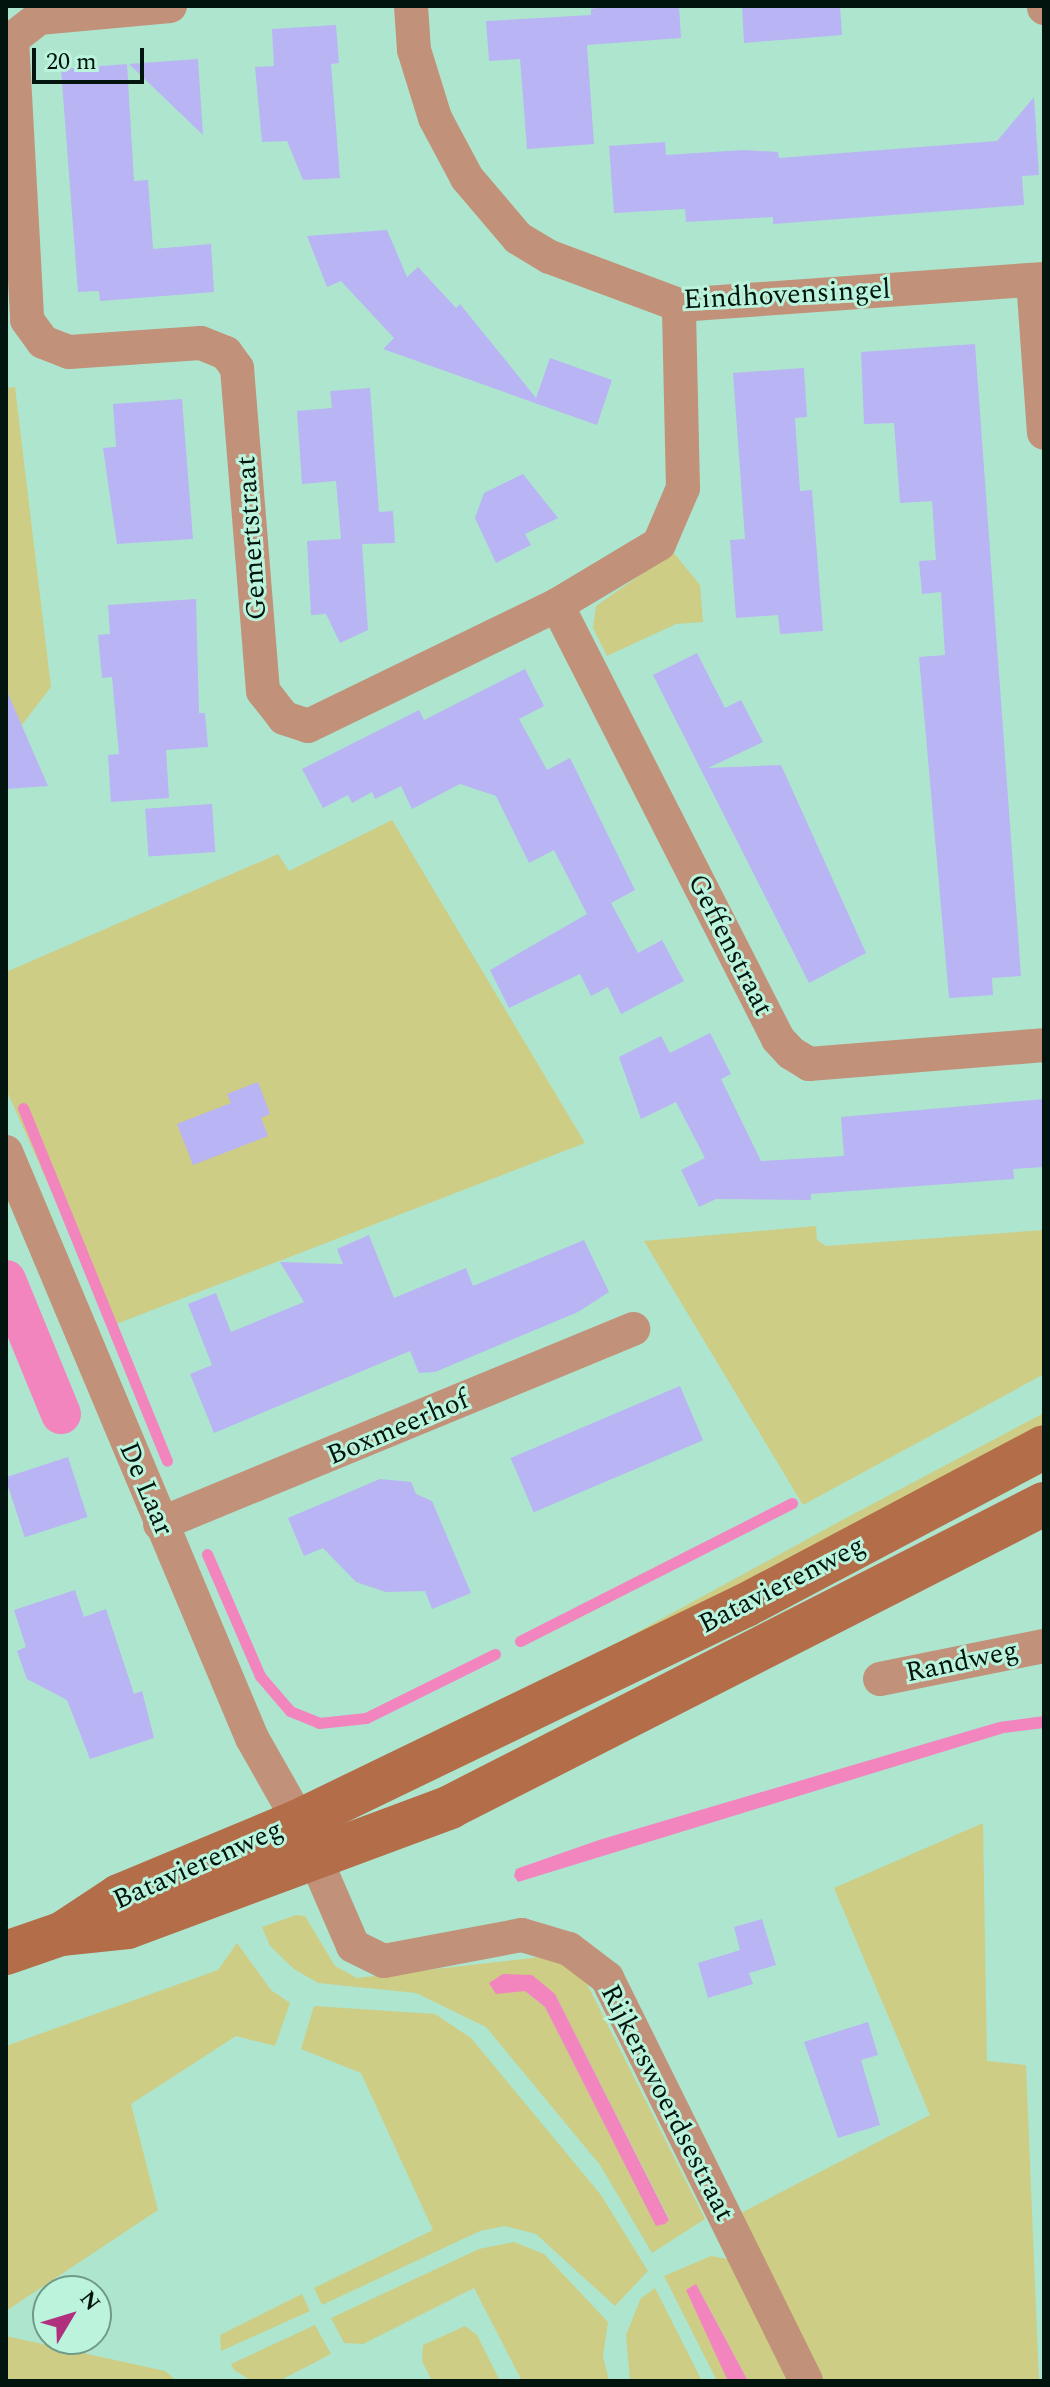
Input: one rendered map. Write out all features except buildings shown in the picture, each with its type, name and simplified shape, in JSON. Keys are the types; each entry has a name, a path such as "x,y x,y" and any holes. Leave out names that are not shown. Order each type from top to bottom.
{"main road":[{"name":"Batavierenweg","path":"6,1953 61,1934 128,1927 307,1841 1044,1447"},
{"name":"Batavierenweg","path":"307,1841 450,1807 1044,1504"}],"street":[{"name":"Gemertstraat","path":"170,6 39,18 12,39 27,320 43,342 69,352 201,343 226,353 237,368 263,691 273,708 308,726 557,605 659,544 679,510 679,305"},
{"name":"Eindhovensingel","path":"411,6 414,50 435,118 467,178 518,238 550,257 679,305 1039,280"},
{"path":"1039,280 1044,433"},
{"name":"Geffenstraat","path":"557,605 778,1039 791,1053 809,1064 1044,1045"},
{"name":"De Laar","path":"6,1152 252,1738 307,1841"},
{"name":"Boxmeerhof","path":"160,1524 633,1329"},
{"name":"Randweg","path":"880,1679 1044,1646"},
{"name":"Rijkerswoerdsestraat","path":"307,1841 353,1946 367,1956 384,1961 522,1935 569,1949 607,1978 806,2381"}],"shaded area":[{"path":"15,387 51,687 21,726 6,733 6,388"},
{"path":"673,552 700,585 703,622 676,624 607,656 593,628 596,606"},
{"path":"392,820 585,1143 111,1326 6,1089 6,972 278,854 289,871"},
{"path":"816,1226 817,1240 826,1246 1044,1230 1044,1374 803,1505 644,1241"},
{"path":"1044,1413 1044,1432 579,1664 846,1518"},
{"path":"1044,1716 1044,1728 1004,1733 518,1882 514,1876 516,1869 599,1840 999,1722"},
{"path":"983,1823 987,2061 1026,2065 1039,2381 822,2381 739,2214 930,2115 834,1888"},
{"path":"296,1915 305,1916 335,1966 357,1978 550,1956 584,1978 705,2219 652,2253 600,2165 486,2027 416,1993 318,1983 294,1969 270,1946 262,1927","holes":["525,1991 555,1994 669,2219 665,2224 656,2225 545,2007"]},
{"path":"237,1943 271,1990 290,2003 275,2046 236,2036 131,2104 158,2210 60,2275 32,2275 32,2294 6,2311 6,2046 218,1970"},
{"path":"503,1974 532,1975 555,1994 669,2220 665,2224 656,2226 545,2007 525,1991 496,1994 489,1983"},
{"path":"314,2006 435,2014 471,2038 601,2195 648,2271 615,2306 536,2234 505,2226 480,2231 322,2305 314,2288 433,2230 361,2073 301,2049"},
{"path":"514,2242 544,2254 608,2322 603,2356 609,2381 522,2381 474,2288 363,2344 344,2343 331,2318 479,2249"},
{"path":"711,2256 733,2260 788,2381 748,2381 696,2284 728,2381 717,2381 664,2276"},
{"path":"696,2284 748,2381 728,2381 686,2290"},
{"path":"655,2288 702,2381 630,2381 626,2335 641,2298"},
{"path":"302,2294 310,2311 221,2351 220,2335"},
{"path":"315,2325 331,2354 279,2381 252,2381 234,2370 231,2364"},
{"path":"465,2326 477,2335 500,2381 432,2381 422,2361 423,2345"},
{"path":"6,2336 32,2342 32,2355 92,2355 165,2371 177,2381 6,2381"}],"waterway":[{"path":"23,1108 167,1461"},
{"path":"6,1280 61,1414"},
{"path":"520,1641 792,1503"},
{"path":"207,1554 260,1676 290,1711 319,1723 366,1718 495,1654"}]}
